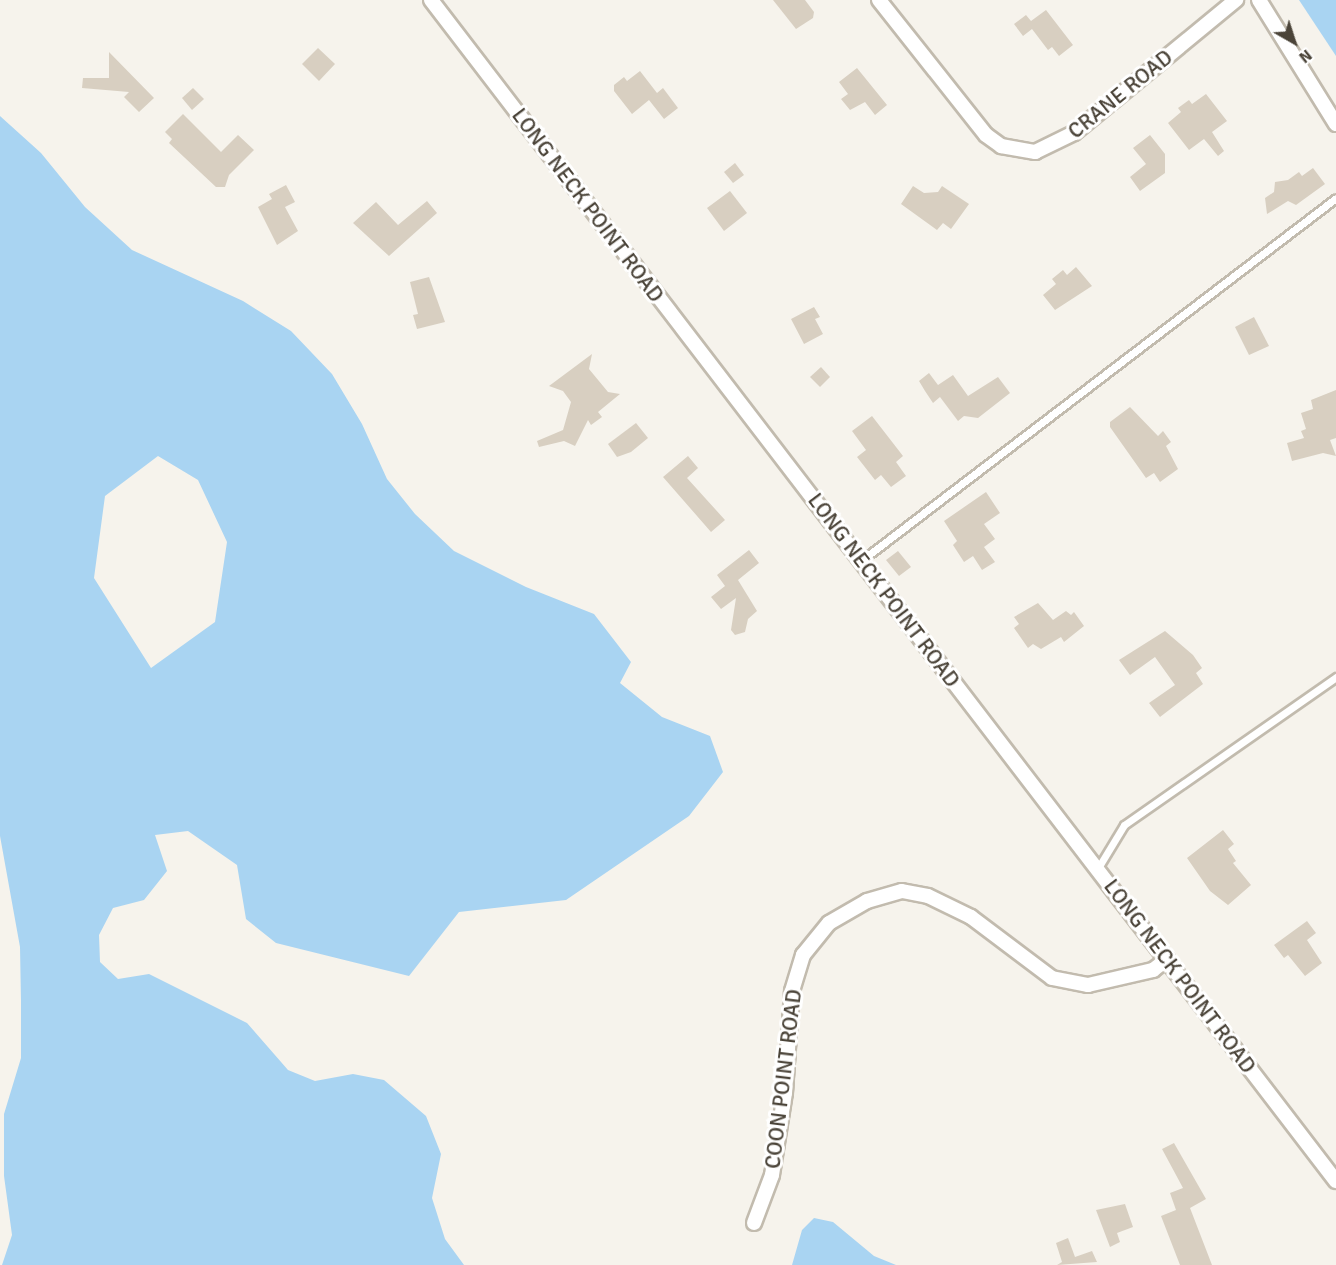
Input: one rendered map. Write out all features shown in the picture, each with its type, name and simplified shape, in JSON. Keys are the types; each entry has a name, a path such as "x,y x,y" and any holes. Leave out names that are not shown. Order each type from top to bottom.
{"street":[{"name":"LONG NECK POINT ROAD","path":"431,0 1336,1181"},
{"name":"CRANE ROAD","path":"879,0 986,135 1001,146 1035,152 1074,133 1236,0"},
{"path":"1259,0 1336,124"},
{"name":"COON POINT ROAD","path":"754,1223 774,1163 785,1093 792,991 803,955 829,923 867,901 902,891 928,896 971,917 1052,978 1088,985 1153,970 1167,959"}],"lane":[{"path":"862,560 1336,198"},
{"path":"1098,868 1124,825 1336,677"}],"water":[{"path":"1299,0 1336,0 1336,56"},
{"path":"0,116 41,153 85,207 132,250 243,301 291,331 332,374 362,424 387,479 415,514 454,551 526,587 594,614 631,662 620,683 662,717 710,736 723,772 689,816 566,900 459,912 409,976 276,943 246,919 237,865 188,831 155,835 167,871 144,900 113,908 99,935 100,962 118,979 149,974 247,1023 288,1070 315,1081 353,1074 384,1080 426,1116 441,1154 432,1198 445,1239 464,1265 2,1265 12,1235 4,1176 4,1114 21,1058 21,1002 20,947 0,836","holes":["158,456 198,480 227,542 215,622 151,668 94,578 105,496"]},
{"path":"814,1218 833,1222 874,1256 896,1265 792,1265 802,1230"}],"building":[{"path":"773,0 805,0 814,12 813,18 796,29"},
{"path":"1046,10 1073,45 1059,56 1052,47 1048,50 1032,29 1023,36 1014,24 1026,15 1031,21"},
{"path":"318,48 335,64 319,81 302,64"},
{"path":"109,52 154,98 139,112 124,97 129,92 82,88 83,78 109,78"},
{"path":"857,68 887,105 875,115 865,102 850,110 841,99 848,94 839,82"},
{"path":"640,71 657,93 663,88 678,108 664,119 649,100 632,114 614,91 614,85 624,77 627,81"},
{"path":"193,88 204,99 192,110 182,98"},
{"path":"1206,94 1227,121 1212,132 1224,151 1218,156 1204,139 1189,150 1168,123 1181,112 1178,108 1189,100 1192,104"},
{"path":"183,114 221,152 238,135 254,150 229,175 225,187 216,187 169,143 172,139 165,132"},
{"path":"1150,135 1165,154 1165,173 1140,191 1130,177 1146,164 1133,148"},
{"path":"735,163 744,175 733,183 724,172"},
{"path":"1313,168 1325,184 1296,205 1288,201 1267,214 1265,198 1274,192 1275,182 1288,180 1299,172 1302,176"},
{"path":"286,185 295,202 285,207 298,231 277,245 258,207 272,199 269,194"},
{"path":"913,186 924,193 938,192 942,186 969,204 951,229 943,223 937,230 901,204"},
{"path":"730,191 747,213 724,231 707,208"},
{"path":"427,201 437,213 389,256 353,223 376,202 398,225"},
{"path":"1076,267 1092,286 1055,310 1043,295 1056,284 1052,279 1063,270 1067,275"},
{"path":"429,277 445,322 417,329 413,315 418,314 410,282"},
{"path":"814,307 820,317 815,319 823,334 804,344 791,319"},
{"path":"1254,317 1269,346 1249,355 1235,327"},
{"path":"592,354 589,369 608,392 620,394 598,412 602,417 591,425 588,420 575,446 564,441 539,447 537,441 563,430 571,402 563,391 549,386"},
{"path":"821,367 830,377 820,387 810,377"},
{"path":"929,373 938,385 953,375 968,396 998,377 1010,393 978,418 964,416 958,421 940,397 933,403 925,391 919,381"},
{"path":"1336,390 1336,438 1330,440 1336,456 1323,453 1292,461 1287,443 1304,438 1301,431 1306,429 1301,413 1313,409 1311,400"},
{"path":"1130,407 1158,436 1163,431 1171,442 1166,446 1178,469 1160,482 1154,473 1146,478 1110,427 1110,422"},
{"path":"872,416 903,456 896,462 906,476 891,487 881,475 875,480 857,457 866,450 852,431"},
{"path":"636,423 648,438 631,452 617,457 608,444"},
{"path":"688,456 698,468 687,478 725,520 711,532 663,477"},
{"path":"986,492 1000,513 984,524 995,539 984,547 995,562 982,570 973,556 964,562 953,545 957,541 944,521"},
{"path":"749,550 759,563 738,580 757,611 748,619 745,632 735,635 731,630 736,598 721,609 711,597 725,586 717,575"},
{"path":"898,551 911,567 899,576 886,560"},
{"path":"1038,603 1053,620 1066,611 1071,615 1074,612 1084,626 1064,642 1061,637 1041,649 1033,644 1028,648 1014,628 1019,624 1014,617"},
{"path":"1165,631 1193,655 1202,668 1196,673 1203,684 1160,717 1149,703 1175,685 1155,657 1130,675 1119,660"},
{"path":"1223,830 1234,844 1228,849 1236,861 1233,863 1251,885 1228,905 1210,891 1187,858"},
{"path":"1307,921 1316,933 1307,940 1322,963 1305,976 1288,955 1284,958 1274,945"},
{"path":"1174,1143 1206,1199 1190,1208 1212,1265 1180,1265 1161,1216 1176,1210 1170,1193 1183,1188 1162,1149"},
{"path":"1125,1204 1133,1227 1117,1233 1120,1242 1110,1247 1096,1210"},
{"path":"1068,1238 1075,1257 1092,1251 1097,1262 1057,1265 1062,1262 1056,1243"}]}
